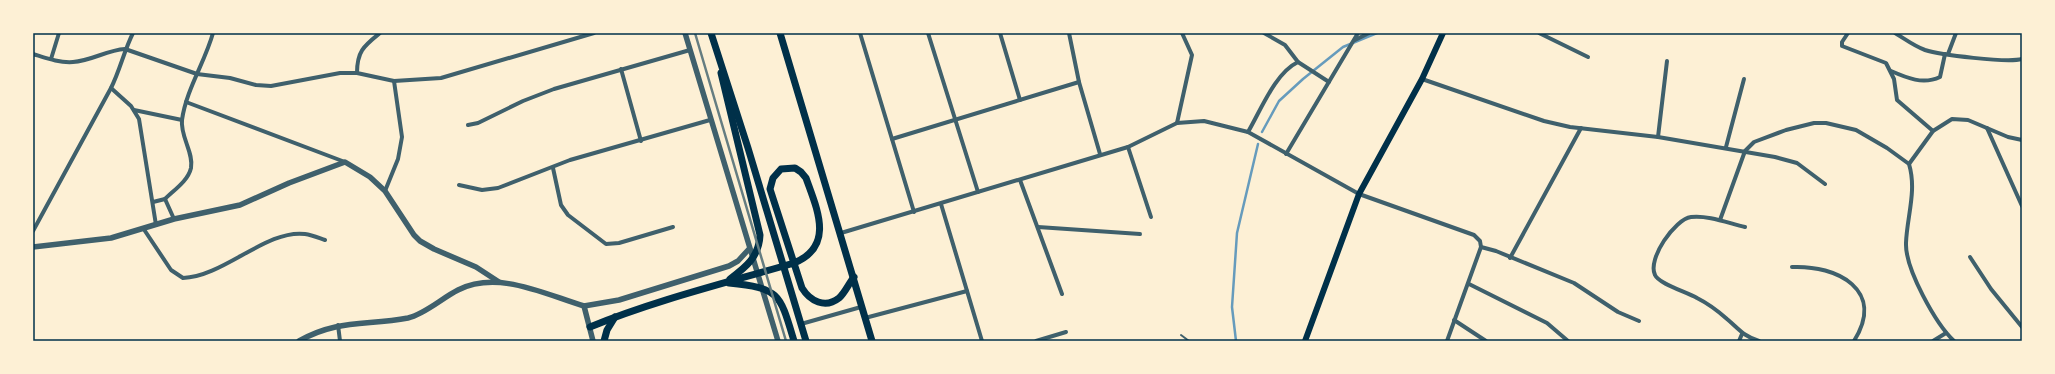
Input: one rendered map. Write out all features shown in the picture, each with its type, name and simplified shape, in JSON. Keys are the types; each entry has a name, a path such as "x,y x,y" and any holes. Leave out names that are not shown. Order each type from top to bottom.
{"highway":[{"path":"711,33 721,59 806,341"},
{"path":"780,33 841,233 872,341"},
{"path":"721,59 723,88 758,227 760,244 757,252 748,265 725,283"},
{"path":"590,327 623,314 725,283 794,263 804,259 814,250 818,240 819,221 806,178 795,168 781,169 773,178 770,189 802,288 806,294 817,302 825,304 832,302 844,293 854,277"},
{"path":"725,283 758,286 774,294 784,310 794,341"},
{"path":"604,341 607,330 615,317"}],"main road":[{"path":"1305,341 1358,194 1422,79 1444,33"}],"street":[{"path":"51,59 59,33"},
{"path":"33,231 111,88 122,64 125,49 134,33"},
{"path":"153,202 165,199 184,180 191,169 182,120 186,102 197,74 204,62 213,33"},
{"path":"357,73 357,61 364,46 380,33"},
{"path":"33,54 51,59 73,62 113,50 125,49 197,74 230,78 256,85 271,86 340,73 357,73 394,81 440,78 594,33"},
{"path":"685,33 710,120 778,341"},
{"path":"860,33 914,212"},
{"path":"928,33 954,120 978,192"},
{"path":"1000,33 1020,100"},
{"path":"1069,33 1079,82 1100,154"},
{"path":"1177,123 1192,55 1182,33"},
{"path":"1264,33 1290,49 1298,62 1328,82"},
{"path":"1286,154 1358,33"},
{"path":"1355,40 1369,33"},
{"path":"1539,33 1588,57"},
{"path":"1848,33 1842,42 1842,46 1886,62 1891,70 1897,100 1933,131"},
{"path":"1896,33 1912,44 1926,50 1947,54 2003,60 2022,59"},
{"path":"1891,70 1920,81 1932,81 1940,77 1947,54 1956,33"},
{"path":"468,125 478,123 523,101 554,89 690,50"},
{"path":"1658,137 1667,61"},
{"path":"1248,132 1281,76 1290,66 1298,62"},
{"path":"621,69 641,141"},
{"path":"1422,79 1544,121 1581,128 1726,147 1796,163 1824,184"},
{"path":"1726,147 1744,79"},
{"path":"385,191 398,159 402,137 394,81"},
{"path":"892,139 1079,82"},
{"path":"111,88 134,110 141,125 156,225"},
{"path":"186,102 345,162 370,177 385,191 414,235 420,241 434,249 476,267 499,282"},
{"path":"134,110 182,120"},
{"path":"1909,164 1933,131 1952,119 1962,118 2012,139 2022,140"},
{"path":"459,185 482,190 498,188 553,168 570,160 641,141 710,120"},
{"path":"841,233 1020,180 1100,154 1128,147 1177,123 1204,121 1248,132 1358,194 1474,235 1480,241 1481,248 1447,341"},
{"path":"1720,220 1745,151 1754,142 1786,130 1814,123 1826,123 1856,130 1887,148 1909,164 1913,187 1906,242 1908,260 1916,281 1946,334 1954,341"},
{"path":"1510,258 1581,128"},
{"path":"1987,128 2022,206"},
{"path":"1128,147 1150,217"},
{"path":"33,247 111,238 174,219 240,205 345,162"},
{"path":"553,168 561,205 568,216 606,244 619,243 673,227"},
{"path":"1020,180 1062,294"},
{"path":"165,199 174,219"},
{"path":"941,204 982,341"},
{"path":"1745,227 1720,220 1692,217 1683,220 1674,228 1658,250 1655,258 1654,271 1658,280 1704,302 1726,318 1742,334 1758,341"},
{"path":"1038,227 1140,234"},
{"path":"143,228 171,270 183,278 209,271 258,247 290,234 304,234 325,240"},
{"path":"1481,248 1496,251 1574,283 1618,312 1639,321"},
{"path":"299,341 315,333 338,325 409,318 466,286 487,281 512,284 584,306 619,300 729,266 738,261 749,249"},
{"path":"1970,257 2022,327"},
{"path":"1792,267 1824,269 1848,280 1858,289 1865,313 1862,328 1854,341"},
{"path":"1469,284 1547,322 1568,341"},
{"path":"865,318 967,291"},
{"path":"584,306 593,341"},
{"path":"801,324 861,307"},
{"path":"1454,320 1486,341"},
{"path":"338,325 340,341"},
{"path":"1036,341 1066,332"},
{"path":"1739,341 1742,334"},
{"path":"1933,341 1946,334"}],"lane":[{"path":"1181,335 1189,341"}],"waterway":[{"path":"1262,132 1279,101 1303,79 1343,47 1377,33"},
{"path":"1236,341 1232,307 1237,233 1258,144"}],"railway":[{"path":"695,33 786,341"}]}
